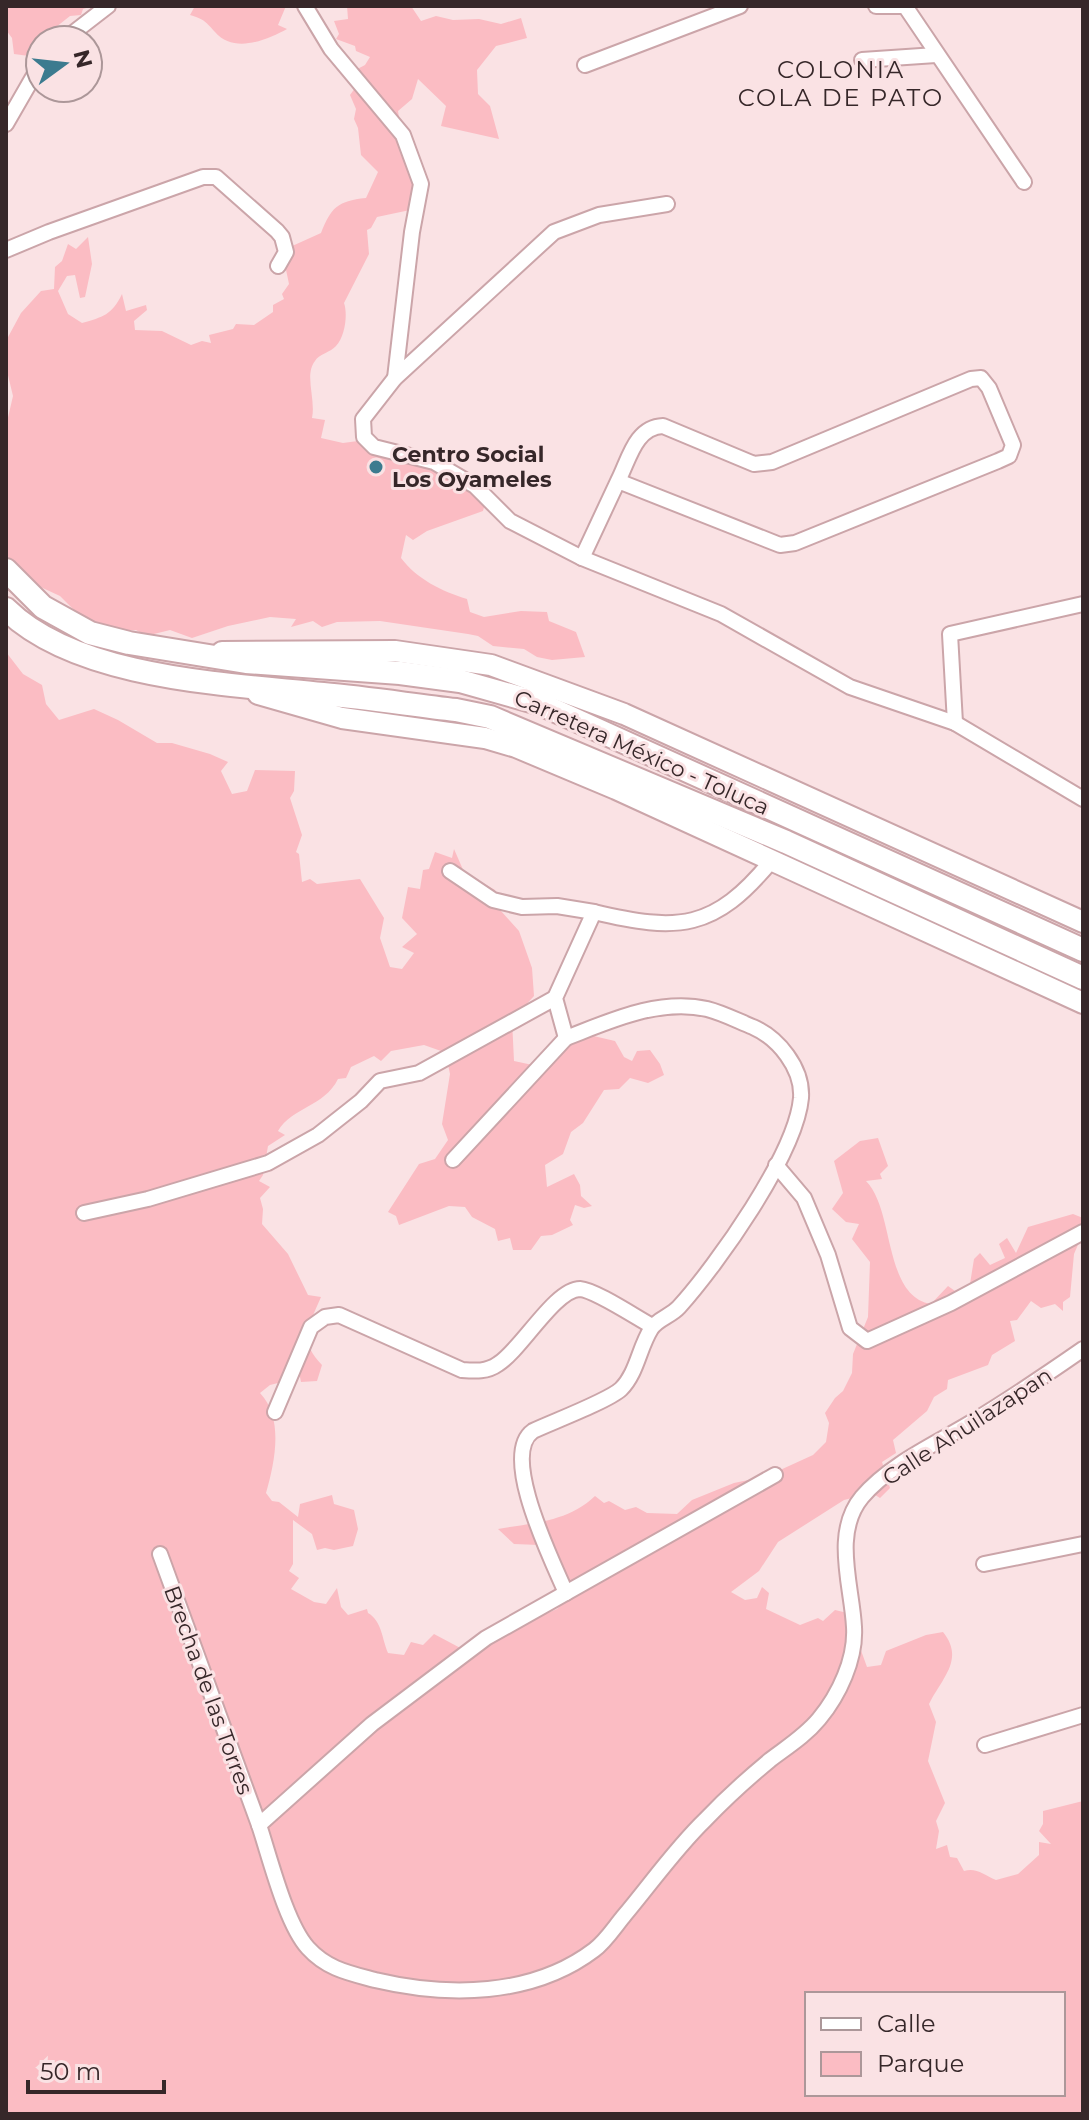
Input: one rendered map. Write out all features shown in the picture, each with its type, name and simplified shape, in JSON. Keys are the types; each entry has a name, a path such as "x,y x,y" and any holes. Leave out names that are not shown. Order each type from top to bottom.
{"main road":[{"name":"Carretera México - Toluca","path":"6,570 43,607 90,633 129,643 246,662 400,673 460,681 538,703 1083,950"},
{"name":"Carretera México - Toluca","path":"6,609 31,628 78,654 99,660 223,684 456,710 490,717 786,842 1083,978"}],"street":[{"path":"85,24 108,6"},
{"path":"305,6 331,49 403,135 421,184 412,232 395,378"},
{"path":"585,65 740,6"},
{"path":"876,6 906,6 1024,182"},
{"path":"862,60 936,55"},
{"path":"6,124 24,93"},
{"path":"6,250 203,177 216,177 282,237 286,252 278,266"},
{"path":"667,204 599,215 554,232 395,378 363,419 364,437 374,447 434,462 475,486 510,521 582,558 721,614 850,687 955,723 1083,799"},
{"path":"582,558 618,481 640,435 651,427 663,426 754,464 772,462 971,379 981,378 989,388 1013,445 1009,456 998,461 795,543 780,545 618,481"},
{"path":"955,723 950,634 1083,604"},
{"path":"191,653 395,651 491,665 624,714 1083,922"},
{"path":"223,684 342,718 485,738 516,747 1083,1003"},
{"path":"450,871 493,900 522,907 557,906 641,923 668,925 691,921 710,913 740,894 772,860"},
{"path":"84,1213 148,1199 268,1163 318,1135 361,1101 380,1081 419,1073 555,998 594,912"},
{"path":"555,998 566,1038"},
{"path":"453,1160 566,1038 638,1012 680,1006 724,1014 767,1034 787,1055 800,1082 801,1099 792,1132 776,1165 721,1255 676,1311 652,1326 628,1380 617,1392 533,1431 524,1440 521,1454 525,1488 566,1593"},
{"path":"776,1165 804,1198 828,1255 850,1328 867,1341 951,1303 1083,1232"},
{"path":"275,1412 311,1327 325,1317 339,1315 462,1370 480,1371 498,1365 562,1296 572,1290 589,1292 652,1326"},
{"name":"Calle Ahuilazapan","path":"853,1648 854,1628 847,1583 846,1549 852,1514 862,1498 910,1459 1083,1349"},
{"path":"259,1825 384,1714 486,1638 775,1475"},
{"path":"984,1564 1083,1544"},
{"name":"Brecha de las Torres","path":"160,1554 282,1895 306,1947 327,1966 410,1988 466,1990 521,1984 567,1967 596,1948 701,1824 733,1791 819,1719 837,1692 853,1648"},
{"path":"985,1745 1083,1715"}],"green space":[{"path":"6,6 93,6 60,24 24,24 24,55 14,54 12,38 6,30"},
{"path":"195,6 286,6 278,25 287,29 260,41 231,42 223,39 204,21 190,15"},
{"path":"347,6 411,6 421,21 436,16 501,24 521,18 527,38 496,46 477,70 478,94 490,106 499,139 441,126 446,106 418,79 412,99 398,111 404,160 415,184 410,210 377,217 367,230 369,254 344,303 346,319 342,337 336,346 317,359 310,373 312,418 325,420 321,438 343,443 373,439 423,451 431,470 438,468 462,487 486,500 483,511 427,531 413,540 406,535 401,558 430,583 467,599 470,612 484,617 521,611 547,612 549,621 576,632 585,657 552,660 537,657 524,649 493,646 478,636 380,621 337,622 322,627 313,621 291,627 296,619 270,617 192,638 170,630 146,636 136,630 119,631 79,621 77,613 60,596 21,578 6,553 6,426 13,396 6,367 7,339 21,313 41,291 54,289 55,267 62,261 68,244 76,249 88,237 92,264 85,297 80,298 75,275 67,276 58,291 68,314 82,323 96,319 110,311 122,294 126,311 146,305 147,310 134,321 135,330 162,331 191,345 202,341 211,343 209,335 233,329 236,324 254,325 273,312 273,305 284,299 282,294 289,284 285,265 293,254 290,247 321,233 336,207 366,198 378,172 361,155 354,119 356,109 350,95 358,84 346,75 365,65 370,57 356,51 355,46 336,39 339,34 334,21 348,19"},
{"path":"6,652 23,674 42,685 46,704 59,720 94,709 157,743 172,743 210,754 228,762 221,771 232,794 247,791 255,770 295,771 294,791 290,798 302,835 296,852 299,854 302,882 310,879 317,884 360,879 384,918 380,938 390,967 402,969 414,953 402,947 417,934 402,918 408,887 420,889 423,870 429,869 435,852 452,858 454,849 464,872 495,890 501,911 519,931 532,968 534,996 512,1020 514,1061 542,1067 569,1042 585,1034 615,1041 624,1057 632,1061 637,1051 650,1050 660,1064 664,1075 648,1083 630,1078 619,1089 604,1090 583,1123 571,1132 563,1154 545,1165 547,1187 574,1174 581,1196 592,1206 584,1208 575,1205 570,1220 573,1225 552,1235 541,1236 531,1250 513,1250 510,1238 498,1241 495,1229 472,1217 465,1207 449,1206 399,1225 396,1216 388,1212 419,1164 435,1159 448,1140 442,1124 450,1074 441,1051 424,1045 391,1051 381,1061 374,1056 351,1067 346,1078 338,1079 325,1096 284,1123 278,1131 285,1135 268,1146 259,1181 270,1187 260,1198 262,1224 288,1254 308,1295 321,1297 310,1324 308,1340 322,1365 317,1381 301,1382 300,1377 288,1370 282,1382 270,1385 260,1393 268,1403 275,1427 274,1454 266,1493 272,1501 279,1502 298,1517 300,1504 332,1495 334,1504 354,1510 358,1529 353,1546 334,1550 317,1550 312,1534 293,1520 293,1564 289,1571 299,1578 291,1589 314,1602 326,1604 337,1588 341,1607 348,1615 367,1609 373,1616 388,1653 404,1655 411,1642 423,1645 434,1634 466,1651 488,1632 500,1639 520,1625 557,1609 564,1602 539,1545 514,1544 498,1529 561,1516 595,1496 604,1503 609,1501 625,1510 636,1507 647,1513 677,1514 692,1500 734,1483 767,1476 813,1455 826,1442 829,1423 825,1413 843,1391 852,1373 853,1354 868,1317 870,1262 852,1239 859,1224 846,1222 832,1209 843,1193 834,1161 860,1141 878,1138 888,1166 880,1174 882,1179 866,1181 882,1211 897,1269 905,1285 916,1298 931,1304 948,1286 955,1291 970,1284 974,1259 980,1253 990,1265 1005,1258 999,1244 1007,1238 1016,1253 1028,1227 1073,1214 1083,1218 1083,1233 1074,1254 1070,1297 1063,1302 1063,1311 1055,1304 1041,1308 1031,1301 1017,1320 1010,1321 1015,1341 992,1355 988,1365 948,1380 947,1389 934,1397 927,1411 893,1440 896,1453 882,1462 890,1488 880,1498 872,1493 844,1500 778,1542 759,1571 731,1592 745,1600 757,1598 762,1587 769,1593 766,1609 800,1625 818,1618 823,1621 835,1610 860,1616 859,1645 867,1667 881,1665 886,1651 926,1635 943,1632 952,1651 952,1660 929,1704 936,1722 928,1761 945,1803 936,1821 939,1831 936,1849 947,1845 950,1857 957,1858 964,1871 976,1871 996,1880 1018,1874 1039,1855 1039,1842 1051,1844 1039,1831 1043,1824 1043,1811 1083,1801 1083,2114 6,2114"}],"place":[{"name":"Centro Social Los Oyameles","path":"376,467"}],"district":[{"name":"COLONIA COLA DE PATO","path":"841,84"}]}
